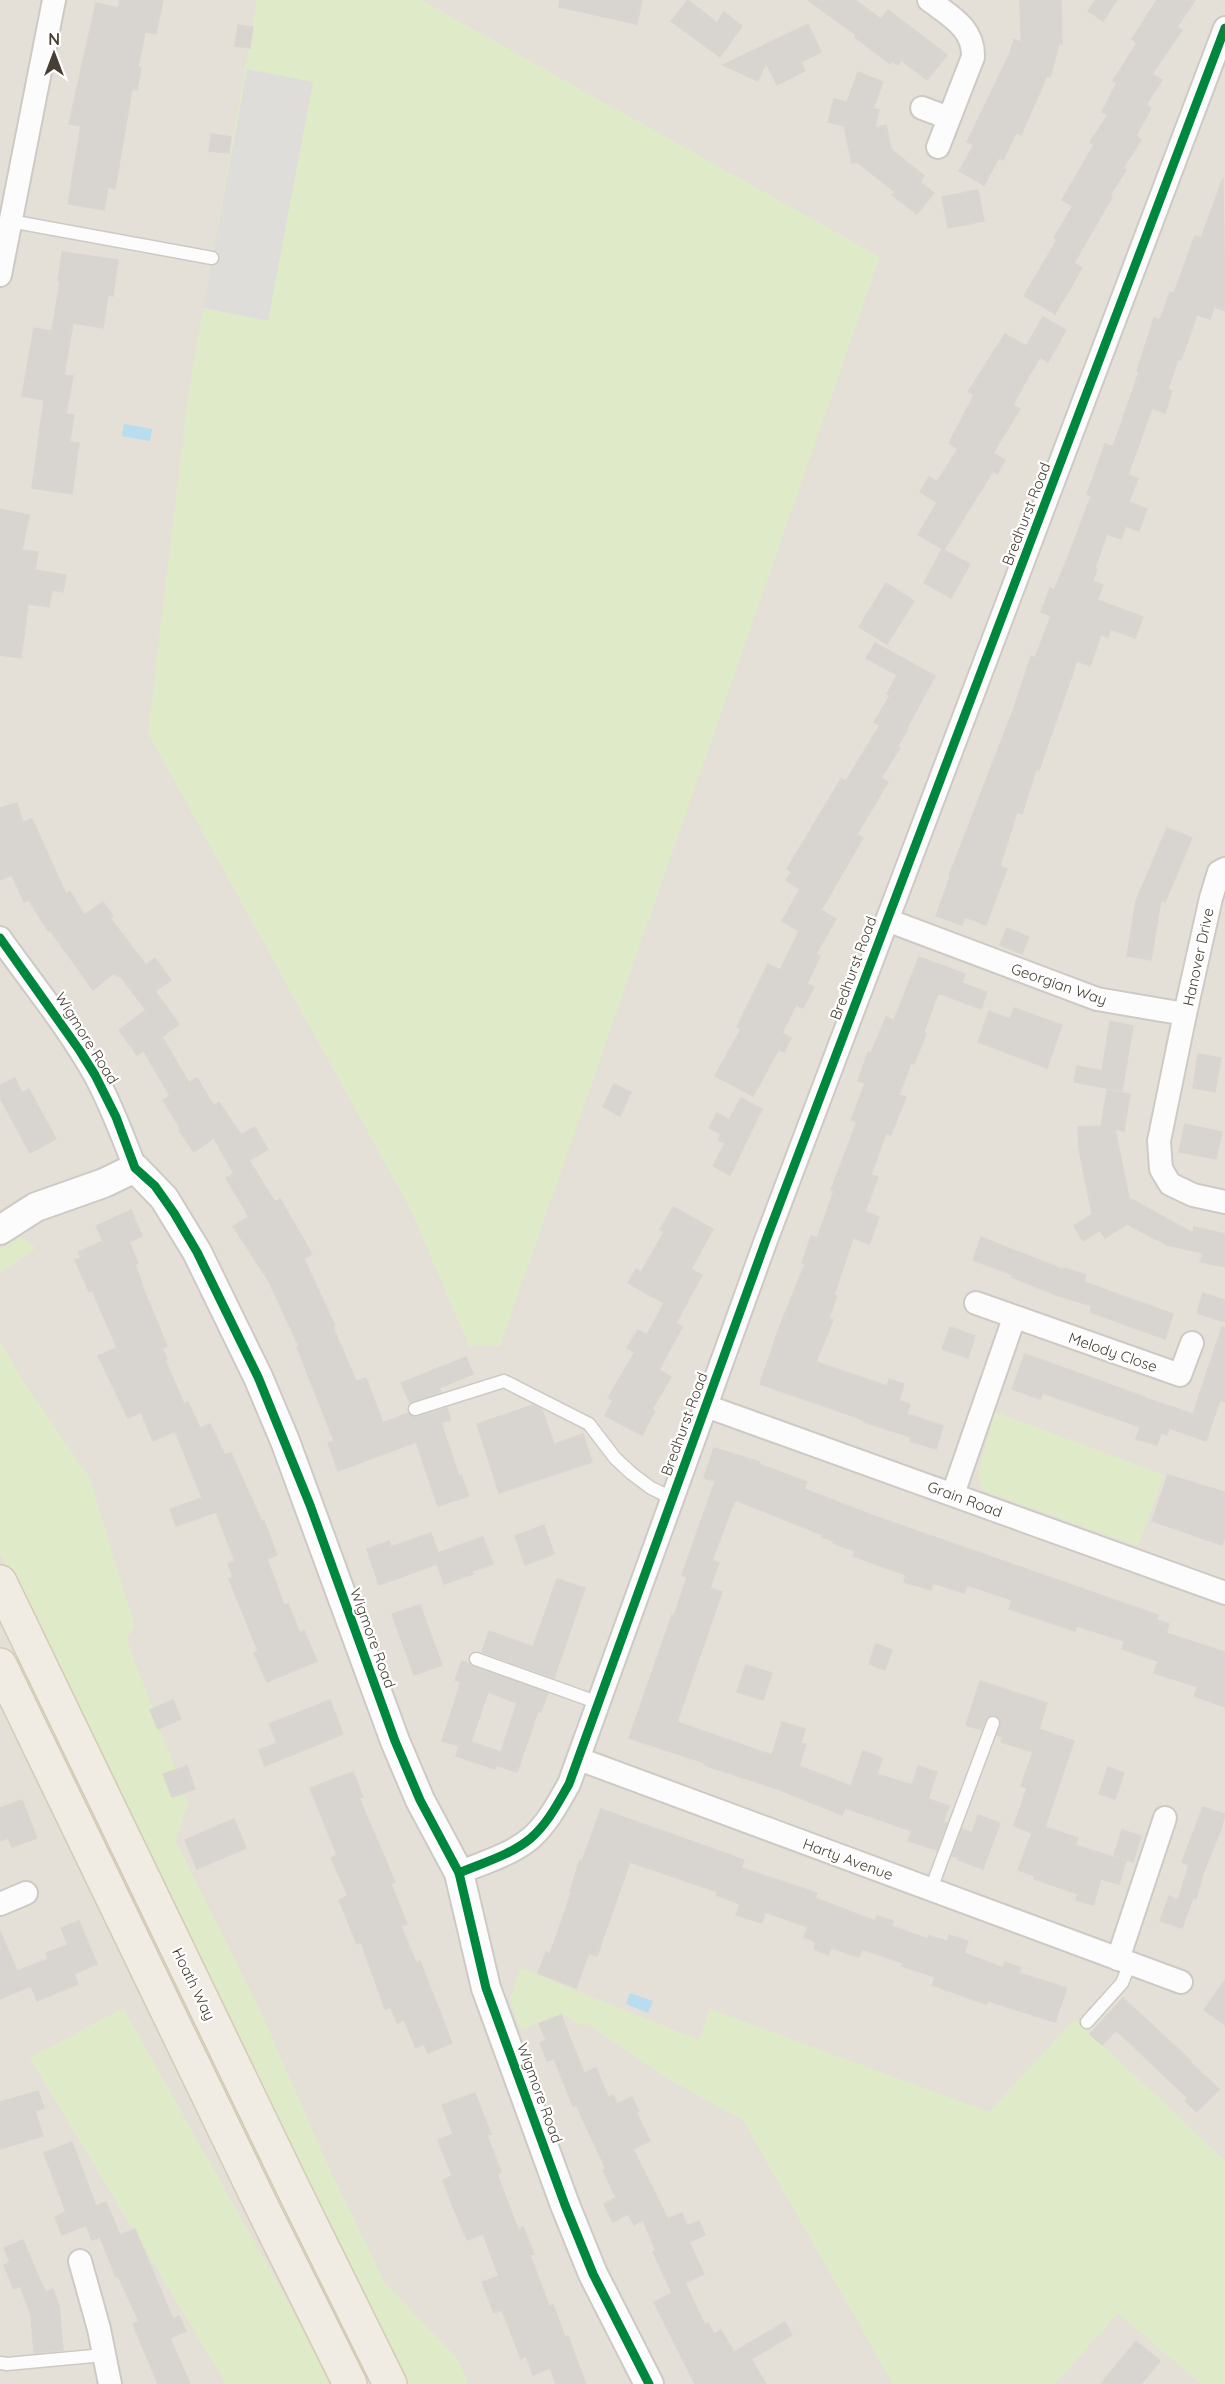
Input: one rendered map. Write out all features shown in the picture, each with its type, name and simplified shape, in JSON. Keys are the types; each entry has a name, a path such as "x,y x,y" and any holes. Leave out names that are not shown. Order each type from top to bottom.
{"main road":[{"name":"Hoath Way","path":"0,1582 289,2182 390,2384"},
{"path":"0,1665 350,2384"}],"street":[{"path":"0,275 54,0"},
{"path":"929,0 964,27 973,45 973,57 938,147"},
{"name":"Bredhurst Road","path":"459,1873 509,1852 531,1838 552,1815 569,1784 743,1309 766,1240 1225,28"},
{"path":"922,108 949,118"},
{"name":"Hanover Drive","path":"1185,1014 1210,898 1219,872 1225,869"},
{"name":"Georgian Way","path":"887,920 1097,999 1185,1014"},
{"name":"Wigmore Road","path":"0,938 95,1075 116,1117 135,1168 154,1186 174,1213 197,1252 258,1377 310,1505 395,1741 420,1800 459,1873 486,1989 593,2274 649,2384"},
{"path":"1185,1014 1159,1140 1161,1169 1170,1184 1193,1195 1225,1202"},
{"path":"0,1230 36,1207 104,1184 135,1168"},
{"path":"0,1209 36,1207"},
{"name":"Melody Close","path":"976,1303 1180,1375 1192,1343"},
{"path":"953,1494 1014,1318"},
{"name":"Grain Road","path":"706,1406 1225,1593"},
{"name":"Harty Avenue","path":"579,1759 1181,1982"},
{"path":"1124,1961 1165,1818"},
{"path":"0,1904 26,1893"},
{"path":"80,2261 91,2296 110,2384"}],"lane":[{"path":"10,221 212,258"},
{"path":"415,1409 504,1381 589,1424 615,1458 631,1473 651,1488 672,1498"},
{"path":"476,1659 599,1703"},
{"path":"931,1889 993,1723"},
{"path":"1087,2022 1122,1983 1124,1961"},
{"path":"0,2363 104,2355"}],"shaded area":[{"path":"0,0 1225,0 1225,2384 0,2384"},
{"path":"247,69 313,82 268,321 203,308"}],"green space":[{"path":"257,0 421,0 880,257 500,1346 469,1346 411,1210 148,733 188,396"},
{"path":"18,1235 36,1248 0,1273 0,1250"},
{"path":"0,1341 23,1381 90,1479 135,1627 126,1638 188,1803 176,1841 259,2008 333,2177 386,2285 457,2358 468,2384 408,2384 344,2262 242,2041 129,1820 0,1553"},
{"path":"995,1412 1164,1475 1138,1546 982,1490 978,1473"},
{"path":"520,1968 699,2040 710,2009 989,2112 1075,2019 1225,2161 1225,2384 1201,2384 1118,2313 1055,2384 893,2384 743,2120 665,2077 588,2024 579,2025 562,2013 521,2030 510,2001"},
{"path":"123,2008 334,2384 226,2384 30,2058"}],"water":[{"path":"124,424 152,429 150,441 122,436"},
{"path":"630,1993 653,2001 648,2013 626,2004"}],"building":[{"path":"120,0 163,0 156,34 145,32 138,67 141,68 137,90 132,89 115,189 108,187 104,210 68,204 81,126 69,124 96,3 118,8"},
{"path":"560,0 642,0 637,24 559,7"},
{"path":"688,0 717,23 724,12 742,26 720,57 671,21"},
{"path":"808,0 855,0 881,19 888,10 947,55 927,80 901,60 898,65 892,61 890,64 855,37 856,35"},
{"path":"1020,0 1061,0 1062,44 1059,44 1050,77 1047,76 1021,135 1016,133 1003,160 999,158 984,185 959,171 974,145 967,142 1010,53 1014,40 1021,42"},
{"path":"1096,0 1117,0 1103,21 1088,11"},
{"path":"1157,0 1195,0 1177,27 1182,30 1152,74 1162,80 1146,105 1151,108 1136,136 1141,140 1123,168 1126,170 1074,263 1082,268 1055,314 1024,296 1057,240 1054,238 1073,206 1062,200 1094,145 1090,142 1108,115 1102,112 1117,83 1113,81 1137,43 1132,39"},
{"path":"808,24 821,52 801,62 805,71 777,85 766,63 758,81 723,65"},
{"path":"238,25 253,27 250,48 235,46"},
{"path":"858,72 883,82 873,108 879,110 875,128 886,125 891,149 924,176 920,182 934,193 917,214 892,195 895,192 857,162 852,163 844,126 828,122 834,99 847,102"},
{"path":"211,134 231,137 229,153 209,151"},
{"path":"1223,178 1225,311 1214,307 1210,319 1197,315 1168,389 1172,391 1165,413 1152,408 1128,475 1138,478 1129,502 1147,509 1139,531 1126,526 1121,539 1107,534 1095,568 1097,569 1093,581 1103,585 1097,600 1143,617 1135,638 1111,629 1108,637 1101,635 1090,666 1077,661 1022,814 1017,812 1000,866 1007,869 986,925 965,917 962,925 936,916 949,876 1014,708 1031,656 1035,658 1051,616 1041,612 1050,588 1054,590 1068,557 1091,496 1087,494 1105,444 1113,447 1139,372 1137,371 1154,318 1160,320 1170,292 1174,293 1195,236 1201,238"},
{"path":"978,190 984,221 948,228 942,197"},
{"path":"62,252 118,260 113,296 108,295 103,328 73,323 64,375 73,376 66,414 74,415 70,442 79,443 72,494 32,488 44,400 22,396 34,328 52,331"},
{"path":"1043,317 1066,330 1048,362 1040,357 1023,386 1013,405 1020,409 993,453 1005,460 997,474 993,471 944,550 918,535 937,502 920,492 929,477 937,482 958,449 949,443 974,395 968,392 1005,334 1026,346"},
{"path":"0,509 29,515 22,550 38,552 35,570 66,575 63,592 52,590 49,607 28,604 21,658 0,655"},
{"path":"942,549 970,564 951,598 924,583"},
{"path":"886,583 914,601 887,644 859,627"},
{"path":"875,643 935,676 897,747 900,748 881,778 888,782 857,834 863,838 821,910 836,919 816,954 820,956 807,984 814,987 803,1008 796,1005 782,1033 791,1038 784,1052 779,1049 753,1096 715,1076 741,1029 737,1027 768,964 780,970 799,931 782,921 800,889 786,880 792,872 787,869 841,779 846,781 880,725 874,722 890,696 887,694 897,675 866,658"},
{"path":"17,803 23,822 32,819 66,894 70,891 84,915 103,902 113,916 110,918 146,965 155,958 171,980 155,991 179,1024 162,1037 189,1083 197,1078 214,1106 219,1102 241,1135 255,1127 268,1150 249,1160 275,1202 280,1199 312,1254 304,1259 335,1326 333,1327 356,1381 366,1378 383,1423 408,1413 417,1417 447,1408 451,1420 441,1423 459,1476 461,1475 469,1496 438,1506 416,1442 338,1471 328,1443 334,1441 297,1347 299,1346 268,1280 233,1226 249,1217 226,1178 234,1174 214,1138 194,1152 163,1100 170,1096 144,1051 137,1055 119,1030 146,1010 120,976 114,973 93,990 50,930 48,931 29,900 24,902 12,875 0,880 0,808"},
{"path":"1167,828 1192,838 1165,902 1161,900 1151,960 1127,956 1136,901"},
{"path":"1007,928 1029,937 1022,954 1000,945"},
{"path":"919,957 965,974 962,983 987,992 981,1009 938,993 924,1032 926,1034 914,1064 911,1063 899,1095 906,1097 891,1135 886,1133 871,1175 878,1177 865,1212 879,1217 869,1244 853,1238 834,1295 837,1296 829,1318 833,1320 816,1362 887,1386 889,1379 904,1384 899,1401 910,1404 907,1414 943,1426 936,1449 910,1441 911,1437 760,1384 805,1264 802,1263 811,1236 817,1238 834,1191 831,1190 857,1122 851,1120 865,1083 858,1081 868,1052 871,1053 886,1017 894,1020"},
{"path":"1014,1008 1062,1025 1047,1068 978,1042 989,1011 1010,1019"},
{"path":"1110,1021 1133,1026 1122,1091 1074,1082 1077,1066 1102,1071"},
{"path":"1198,1054 1221,1058 1215,1092 1193,1088"},
{"path":"15,1078 22,1093 29,1089 56,1139 30,1153 0,1098 0,1085"},
{"path":"614,1084 631,1092 620,1116 603,1107"},
{"path":"1107,1090 1130,1094 1124,1131 1115,1129 1129,1198 1193,1233 1194,1227 1225,1234 1225,1267 1200,1262 1203,1253 1167,1245 1127,1224 1105,1238 1100,1230 1083,1241 1074,1226 1092,1214 1079,1149 1078,1127 1101,1126"},
{"path":"741,1098 762,1109 730,1175 713,1166 725,1143 718,1140 721,1134 709,1128 717,1113 729,1120"},
{"path":"1185,1124 1222,1132 1216,1159 1179,1152"},
{"path":"673,1207 713,1229 691,1269 702,1275 676,1323 682,1327 659,1370 671,1377 652,1409 655,1411 642,1435 605,1416 613,1400 608,1398 635,1352 627,1348 638,1330 647,1335 664,1303 628,1283 636,1269 641,1272 664,1232 660,1230"},
{"path":"131,1210 142,1236 129,1242 138,1263 135,1265 141,1283 167,1346 162,1348 167,1359 165,1360 184,1404 188,1402 200,1428 210,1424 225,1455 231,1453 262,1522 264,1521 277,1555 267,1559 284,1605 288,1604 300,1633 304,1631 317,1661 267,1682 254,1653 258,1651 229,1579 233,1577 228,1564 235,1561 216,1512 176,1526 170,1509 202,1498 175,1431 153,1441 141,1412 128,1418 98,1356 117,1348 92,1290 89,1292 75,1260 81,1258 78,1252 103,1241 96,1226"},
{"path":"981,1237 1064,1270 1064,1268 1086,1275 1084,1282 1173,1314 1165,1339 1090,1312 1092,1306 1056,1295 973,1260"},
{"path":"1203,1293 1225,1300 1225,1322 1197,1313"},
{"path":"950,1327 975,1336 968,1358 942,1349"},
{"path":"1222,1327 1225,1328 1225,1402 1220,1400 1206,1441 1169,1428 1167,1435 1161,1433 1157,1445 1136,1439 1140,1427 1043,1393 1040,1399 1012,1389 1025,1354 1193,1414"},
{"path":"466,1357 473,1374 439,1388 441,1392 410,1403 401,1383"},
{"path":"533,1405 542,1410 554,1444 583,1434 592,1462 499,1493 477,1424"},
{"path":"714,1448 760,1462 759,1464 807,1482 804,1489 877,1517 1158,1615 1157,1620 1169,1624 1166,1633 1225,1652 1225,1707 1194,1696 1198,1687 1154,1673 1158,1661 1122,1649 1124,1641 1077,1626 1075,1631 1009,1609 1012,1600 967,1585 964,1593 933,1583 931,1590 904,1582 906,1575 853,1556 855,1551 833,1543 834,1541 822,1537 823,1535 735,1500 712,1560 719,1563 710,1588 722,1592 677,1722 772,1755 782,1722 805,1729 801,1743 806,1744 799,1766 851,1786 863,1751 882,1758 877,1774 912,1785 918,1766 937,1772 928,1799 949,1806 943,1822 947,1823 937,1850 908,1841 912,1831 845,1808 842,1815 780,1790 629,1738 687,1577 682,1575 715,1481 704,1478"},
{"path":"1168,1475 1225,1492 1225,1536 1222,1545 1152,1521"},
{"path":"544,1525 554,1554 525,1565 515,1536"},
{"path":"431,1533 438,1553 483,1537 493,1564 444,1584 437,1564 379,1585 367,1549 389,1541 391,1547"},
{"path":"557,1579 585,1588 554,1678 482,1652 489,1631 533,1647"},
{"path":"420,1605 442,1665 414,1675 392,1614"},
{"path":"876,1644 892,1650 885,1670 869,1664"},
{"path":"462,1661 548,1693 541,1712 538,1711 517,1772 496,1765 495,1769 456,1756 459,1746 442,1741 461,1682 455,1680","holes":["488,1692 517,1703 501,1752 471,1742"]},
{"path":"746,1665 772,1673 763,1700 737,1692"},
{"path":"980,1681 1047,1703 1039,1729 1074,1741 1045,1827 1078,1838 1075,1845 1126,1861 1119,1884 1101,1879 1093,1905 1076,1900 1078,1894 1034,1879 1035,1876 1018,1870 1032,1833 1014,1826 1027,1788 1021,1786 1033,1752 1001,1742 1003,1737 997,1735 1001,1721 996,1716 987,1717 982,1730 966,1725"},
{"path":"173,1700 181,1719 158,1729 150,1710"},
{"path":"330,1700 343,1734 265,1766 259,1750 277,1743 269,1724"},
{"path":"187,1766 195,1789 172,1797 163,1774"},
{"path":"1108,1767 1124,1773 1115,1799 1099,1794"},
{"path":"353,1772 363,1797 359,1798 395,1882 391,1884 407,1924 401,1926 416,1963 420,1961 452,2043 428,2053 424,2044 416,2048 404,2020 397,2023 391,2007 385,2009 361,1942 357,1944 339,1900 348,1896 331,1858 337,1855 310,1788"},
{"path":"22,1800 37,1838 12,1847 8,1838 0,1841 0,1808"},
{"path":"1203,1807 1225,1814 1196,1899 1193,1898 1182,1928 1160,1921 1169,1896 1178,1900 1189,1865 1182,1862"},
{"path":"601,1809 744,1860 741,1868 817,1893 815,1898 875,1921 877,1916 893,1921 891,1926 928,1939 929,1936 947,1941 949,1935 968,1941 964,1953 1003,1968 1005,1962 1021,1968 1019,1973 1067,1988 1055,2022 988,2001 986,2004 932,1985 935,1977 862,1949 859,1957 831,1948 828,1955 814,1949 816,1942 804,1937 808,1927 765,1912 762,1923 736,1915 740,1904 716,1895 718,1892 630,1862 597,1956 589,1953 576,1988 538,1973 546,1952 550,1954 572,1891 570,1891 580,1860 582,1861"},
{"path":"978,1815 1000,1823 983,1869 952,1856 962,1829 972,1833"},
{"path":"234,1819 246,1848 197,1869 185,1840"},
{"path":"1122,1830 1141,1836 1133,1862 1114,1855"},
{"path":"79,1921 97,1964 74,1974 78,1984 37,2001 31,1986 0,1999 0,1931 17,1971 48,1959 46,1953 68,1945 61,1928"},
{"path":"1225,1980 1225,2025 1204,2010"},
{"path":"1123,1998 1219,2089 1197,2112 1185,2101 1188,2098 1116,2030 1102,2045 1090,2034"},
{"path":"561,2015 584,2073 596,2068 608,2097 613,2095 617,2104 632,2097 639,2111 636,2112 650,2141 633,2149 668,2219 682,2213 687,2226 699,2221 705,2235 689,2242 704,2274 685,2283 705,2325 708,2323 714,2334 721,2330 734,2352 785,2322 792,2335 751,2359 766,2384 695,2384 654,2302 672,2293 653,2252 656,2251 643,2220 634,2225 628,2214 613,2222 604,2204 616,2198 603,2170 606,2169 576,2105 573,2106 554,2059 547,2061 540,2043 546,2040 539,2024"},
{"path":"38,2091 44,2108 35,2111 43,2136 0,2149 0,2102"},
{"path":"475,2093 491,2134 487,2135 501,2172 497,2174 518,2229 523,2227 534,2254 530,2255 549,2306 553,2305 565,2337 568,2336 586,2384 556,2384 550,2368 533,2375 526,2356 521,2359 502,2310 494,2313 482,2282 499,2276 483,2234 467,2240 453,2207 443,2180 452,2176 438,2140 453,2134 442,2105"},
{"path":"72,2142 96,2206 106,2202 120,2235 135,2229 173,2319 179,2316 186,2331 170,2338 190,2384 158,2384 133,2324 139,2321 118,2276 116,2277 100,2237 92,2240 86,2225 62,2235 55,2217 66,2212 44,2153"},
{"path":"23,2240 46,2292 53,2289 59,2306 63,2350 34,2353 31,2315 20,2286 14,2289 4,2265 10,2262 4,2248"},
{"path":"1136,2341 1160,2361 1141,2384 1101,2384"}],"cycle path":[{"path":"459,1873 505,1854 531,1838 548,1819 569,1784 766,1240 1225,28"},
{"path":"0,938 95,1075 116,1117 135,1168 155,1186 197,1252 258,1377 310,1505 395,1741 420,1800 459,1873 486,1988 565,2205 593,2274 649,2384"}]}
